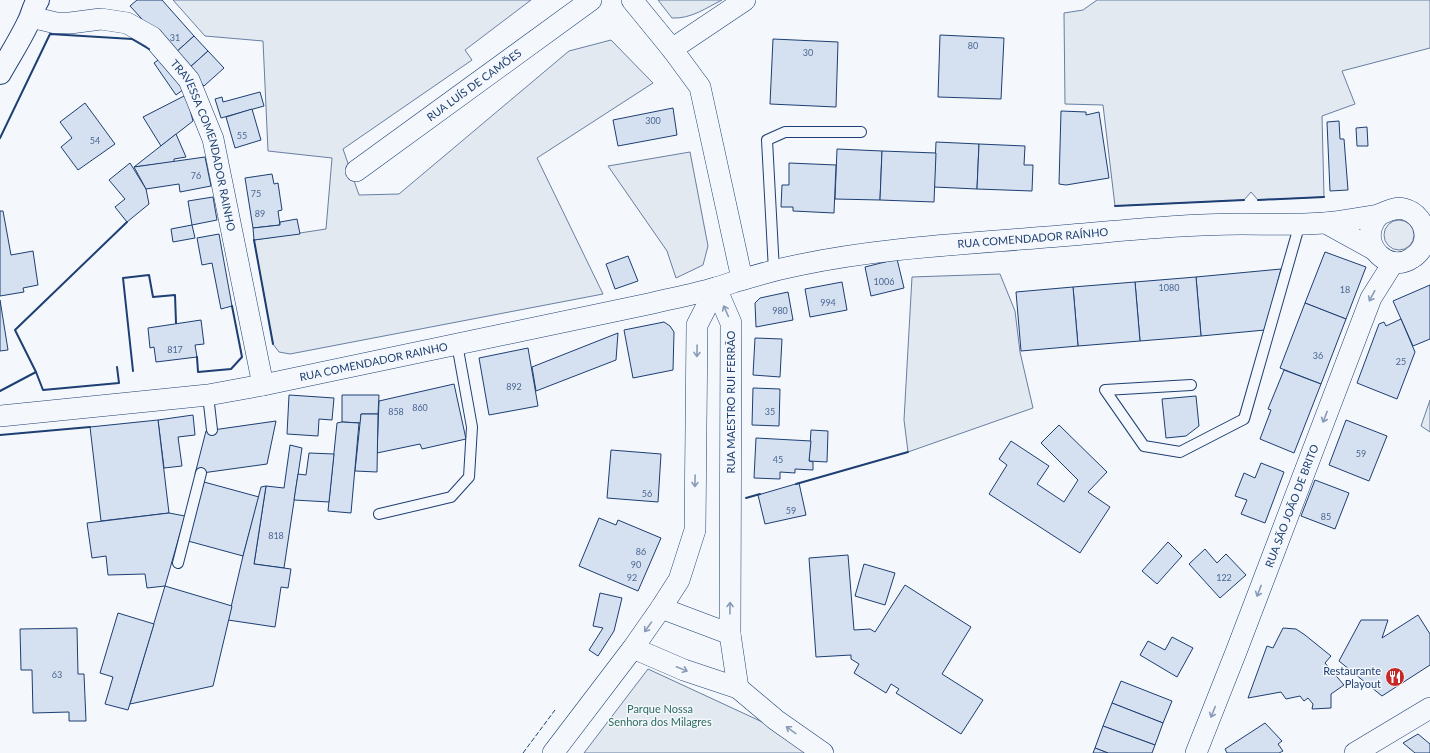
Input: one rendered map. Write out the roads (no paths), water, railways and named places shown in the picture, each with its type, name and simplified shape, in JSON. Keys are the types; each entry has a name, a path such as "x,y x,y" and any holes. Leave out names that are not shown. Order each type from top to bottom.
{"main road":[{"path":"0,74 35,5"}],"street":[{"name":"RUA LUÍS DE CAMÕES","path":"356,171 591,0"},
{"path":"632,0 672,48 700,87 742,280"},
{"path":"672,48 745,0"},
{"name":"TRAVESSA COMENDADOR RAINHO","path":"35,5 56,23 70,23 101,19 126,22 152,37 189,80 213,138 264,385"},
{"name":"RUA COMENDADOR RAÍNHO","path":"742,280 799,265 905,248 1210,224 1326,223 1380,215 1387,210 1396,208 1422,212 1419,219 1425,233 1422,248 1423,254 1401,263 1393,263 1378,255 1373,248 1326,223"},
{"path":"1373,248 1370,240 1371,230 1374,222 1380,215"},
{"name":"RUA SÃO JOÃO DE BRITO","path":"1196,753 1371,298 1393,263"},
{"name":"RUA COMENDADOR RAINHO","path":"0,416 208,395 264,385 653,303 716,288 742,280"},
{"path":"553,753 633,648 662,608 679,580 695,530 697,324 716,288"},
{"name":"RUA MAESTRO RUI FERRÃO","path":"716,288 731,323 730,634 738,688"},
{"path":"662,608 730,634"},
{"path":"633,648 684,670 738,688 776,720 823,753"},
{"path":"1355,753 1430,708"}],"lane":[{"path":"774,271 767,140 785,132 860,132"},
{"path":"1191,385 1105,390 1144,446 1180,452 1244,419 1300,223"},
{"path":"379,514 451,498 469,477 472,427 457,344"},
{"path":"208,395 212,430"},
{"path":"178,563 201,473"}],"place":[{"name":"Restaurante Playout","path":"1395,677"}],"park label":[{"name":"Parque Nossa Senhora dos Milagres","path":"660,715"}]}
